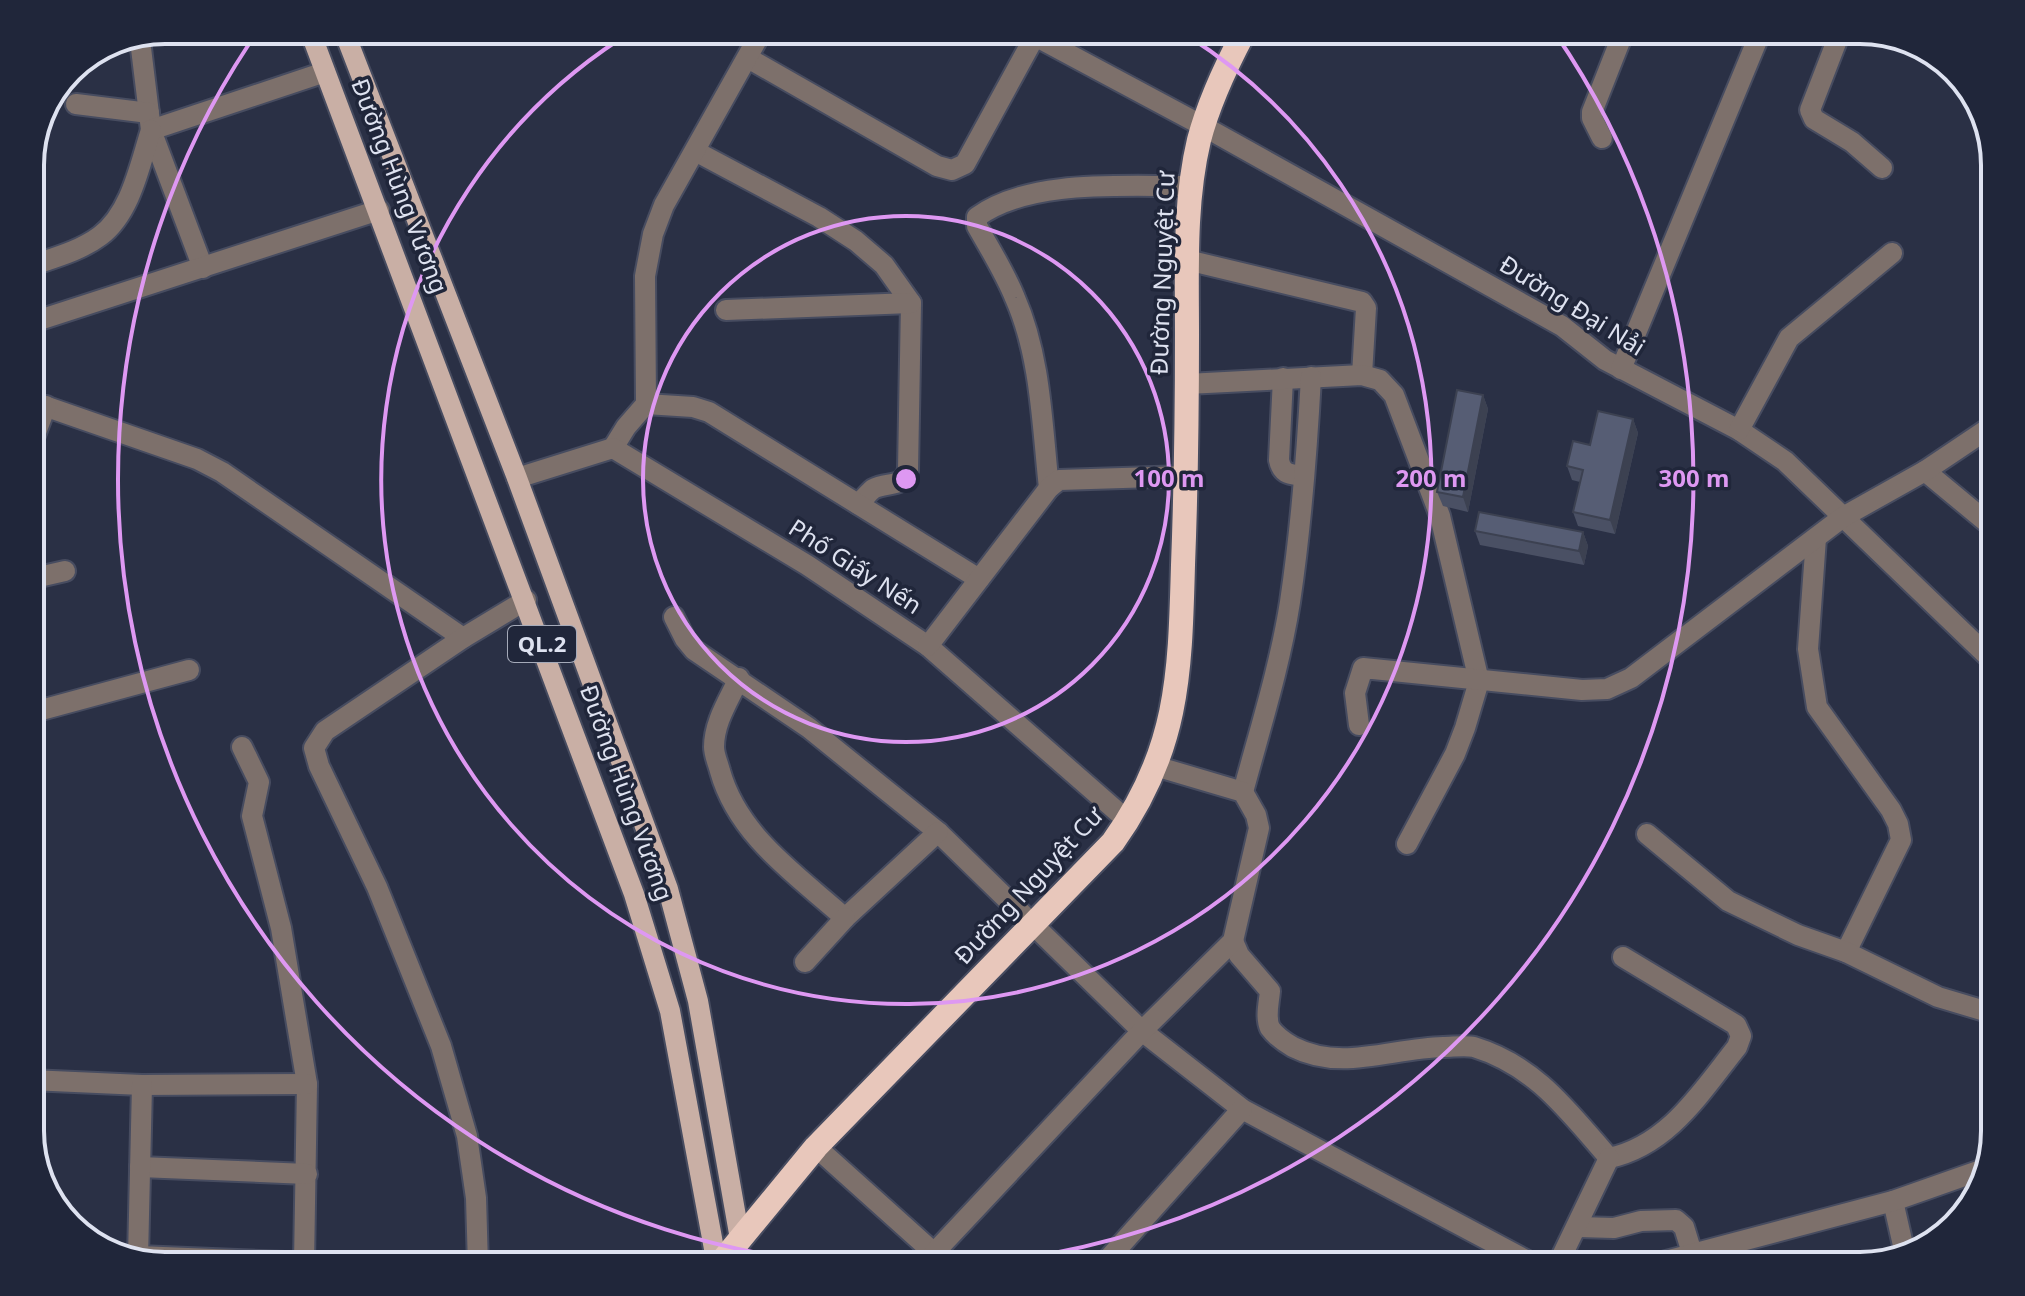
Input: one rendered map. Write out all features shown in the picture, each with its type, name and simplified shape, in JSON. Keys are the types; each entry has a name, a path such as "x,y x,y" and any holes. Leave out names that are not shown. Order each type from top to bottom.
{"highway":[{"name":"Đường Nguyệt Cư","path":"729,1252 816,1147 1105,851 1128,821 1155,766 1175,701 1181,647 1191,186 1203,126 1215,90 1238,44"},
{"name":"Đường Hùng Vương","path":"740,1239 742,1252"}],"main road":[{"name":"Đường Hùng Vương","path":"315,44 634,894 670,1011 715,1252"},
{"name":"Đường Hùng Vương","path":"349,44 517,478 668,889 698,1001 740,1239"},
{"path":"474,463 506,452"}],"street":[{"path":"517,478 613,448 646,404 645,276 653,234 664,205 755,44"},
{"path":"748,58 937,166 952,170 965,164 1030,44"},
{"name":"Đường Đại Nải","path":"1049,44 1562,326 1591,351 1621,369 1739,430 1785,461 1981,650"},
{"path":"1602,138 1592,112 1619,44"},
{"path":"1621,369 1756,44"},
{"path":"1836,44 1810,110 1814,119 1852,142 1882,168"},
{"path":"141,46 150,121 203,268"},
{"path":"76,104 150,121 325,72"},
{"path":"44,261 101,236 129,201 150,121"},
{"path":"695,151 819,217 856,241 884,265 911,303 908,470 905,479 898,484 873,490 858,504"},
{"path":"1049,488 1036,372 1028,336 1016,298 977,226 977,217 1026,194 1052,189 1191,186"},
{"path":"44,319 379,210"},
{"path":"1739,430 1789,338 1892,253"},
{"path":"1187,260 1362,302 1366,308 1362,375"},
{"path":"726,310 911,303"},
{"path":"1187,384 1362,375 1380,380 1394,395 1432,488 1479,681 1455,754 1407,844"},
{"path":"1243,792 1290,604 1311,377"},
{"path":"1283,378 1281,470 1286,474 1304,476"},
{"path":"646,404 693,407 709,412 979,579"},
{"path":"44,406 197,459 222,472 463,638"},
{"path":"1359,725 1355,693 1363,668 1582,690 1607,689 1631,678 1843,517 1925,471 1981,433"},
{"name":"Phố Giấy Nến","path":"613,448 807,565 928,646 1128,821"},
{"path":"1925,471 1981,517"},
{"path":"928,646 1049,488 1059,480 1186,476"},
{"path":"1816,538 1808,649 1817,707 1891,810 1901,840 1846,952"},
{"path":"44,576 65,571"},
{"path":"478,1252 476,1198 467,1136 441,1046 377,887 319,766 314,748 325,731 463,638 526,600"},
{"path":"674,617 694,650 809,728 938,832 1142,1031 1242,1109 1511,1252"},
{"path":"44,709 189,670"},
{"path":"739,678 718,721 714,749 723,782 738,814 764,846 845,918"},
{"path":"242,747 259,782 252,816 281,928 307,1084 304,1252"},
{"path":"940,1252 1142,1031 1233,941 1259,828 1256,815 1243,792 1155,766"},
{"path":"805,962 845,918 938,832"},
{"path":"1647,834 1728,901 1798,935 1846,952 1938,997 1981,1010"},
{"path":"1233,941 1239,955 1270,991 1267,1017 1271,1029 1286,1043 1312,1056 1334,1059 1429,1047 1471,1046 1512,1063 1543,1084 1609,1158"},
{"path":"1609,1158 1628,1154 1658,1137 1685,1113 1737,1047 1741,1036 1736,1025 1623,957"},
{"path":"44,1081 142,1085 307,1084"},
{"path":"138,1249 142,1085"},
{"path":"1114,1252 1242,1109"},
{"path":"816,1147 925,1252"},
{"path":"1565,1252 1609,1158"},
{"path":"140,1167 307,1174"},
{"path":"1696,1252 1893,1201 1973,1173"},
{"path":"1893,1201 1903,1244"},
{"path":"1578,1227 1614,1228 1641,1221 1676,1220 1684,1227 1692,1252"}],"building":[{"path":"1457,390 1483,395 1463,497 1437,492"},
{"path":"1598,411 1633,419 1610,520 1573,512 1583,470 1567,466 1573,441 1590,445"},
{"path":"1479,512 1583,532 1579,551 1475,531"}]}
